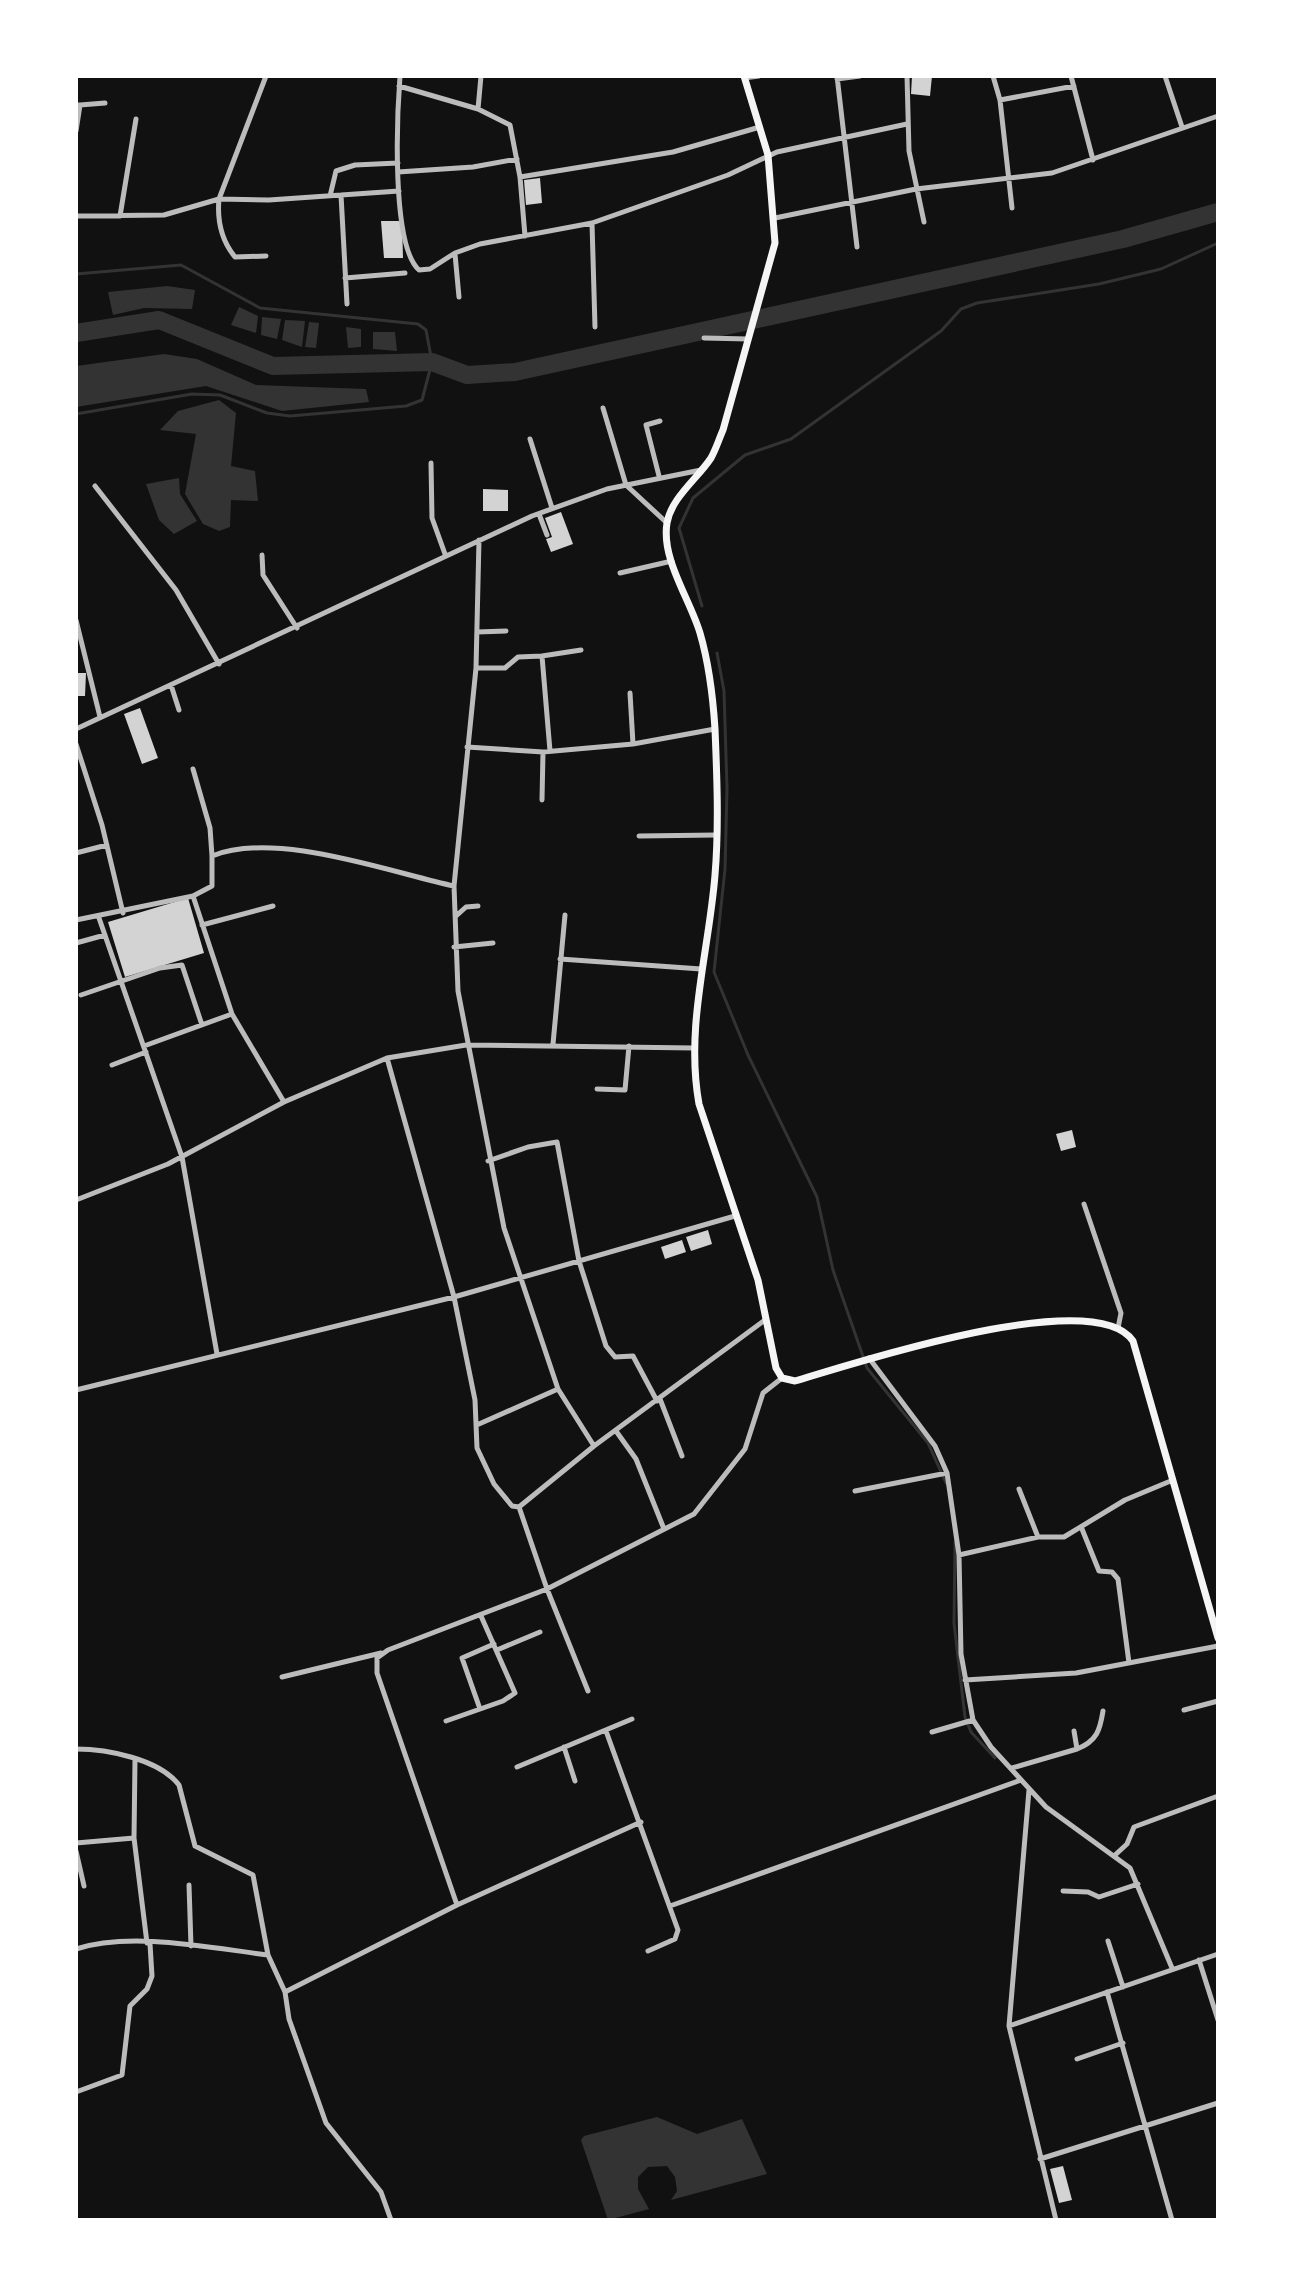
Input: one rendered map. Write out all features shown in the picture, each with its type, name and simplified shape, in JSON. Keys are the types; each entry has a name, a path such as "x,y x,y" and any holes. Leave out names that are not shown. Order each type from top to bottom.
{"main road":[{"path":"744,77 768,155 775,243 723,430 702,470 679,499 667,523 673,561 700,632 710,676 715,729 715,876 701,969 694,1048 699,1104 758,1280 774,1362 782,1378 795,1381 868,1359 1023,1323 1061,1321 1118,1328 1133,1341 1218,1638"}],"street":[{"path":"266,76 219,199 218,217 228,248 235,257 266,256"},
{"path":"400,76 399,191 410,263 419,270 430,269 455,253 592,223 728,175 768,155 907,124"},
{"path":"478,109 481,76"},
{"path":"744,77 759,76"},
{"path":"857,247 837,77 860,76"},
{"path":"907,76 907,124 924,222"},
{"path":"993,76 1000,100 1012,208"},
{"path":"1071,76 1093,160"},
{"path":"1165,76 1182,127"},
{"path":"399,86 478,109 510,125 520,177 525,236"},
{"path":"1000,100 1074,86"},
{"path":"76,131 78,105 105,103"},
{"path":"775,218 916,189 1052,173 1218,116"},
{"path":"120,216 136,119"},
{"path":"520,177 673,152 761,127"},
{"path":"398,172 473,167 517,159"},
{"path":"330,196 336,171 355,165 398,163"},
{"path":"76,216 164,215 219,199 399,191"},
{"path":"341,195 347,304"},
{"path":"592,223 595,327"},
{"path":"455,253 459,297"},
{"path":"345,278 405,273"},
{"path":"704,338 749,337"},
{"path":"603,408 626,485 667,523"},
{"path":"659,476 646,425 660,421"},
{"path":"530,439 552,508"},
{"path":"431,463 432,518 445,554"},
{"path":"76,729 297,628 445,554 552,508 659,476 702,470"},
{"path":"95,486 176,590 219,664"},
{"path":"539,514 547,535"},
{"path":"479,540 476,668 454,886 454,947 466,1045 488,1161 519,1278 558,1389 594,1446"},
{"path":"262,555 263,575 297,628"},
{"path":"620,573 673,561"},
{"path":"76,620 100,717"},
{"path":"477,632 506,631"},
{"path":"476,668 505,668 513,659 581,650"},
{"path":"542,656 550,751"},
{"path":"171,685 179,710"},
{"path":"630,693 633,744"},
{"path":"467,747 543,752 633,744 715,729"},
{"path":"76,744 107,845 123,913"},
{"path":"542,800 543,752"},
{"path":"76,920 99,918 193,896 212,886 210,828 193,769"},
{"path":"639,836 716,835"},
{"path":"76,853 107,845"},
{"path":"212,856 254,849 314,851 454,886"},
{"path":"193,896 232,1014 284,1102"},
{"path":"202,925 273,906"},
{"path":"455,917 466,907 478,906"},
{"path":"553,1044 565,915"},
{"path":"99,918 182,1157 217,1354"},
{"path":"76,943 105,935"},
{"path":"454,947 493,943"},
{"path":"560,959 701,969"},
{"path":"81,995 120,980 182,965 202,1025"},
{"path":"112,1065 232,1014"},
{"path":"76,1200 182,1157 284,1102 387,1058 466,1045 694,1048"},
{"path":"597,1089 625,1090 629,1046"},
{"path":"387,1058 454,1297 478,1424 476,1442 480,1455 505,1500 519,1507 547,1589 588,1691"},
{"path":"488,1161 528,1147 557,1142 579,1261 610,1355 633,1356 659,1400 682,1456"},
{"path":"1084,1204 1121,1313 1118,1328"},
{"path":"76,1390 454,1297 735,1216"},
{"path":"519,1507 594,1446 766,1319"},
{"path":"868,1359 935,1446 943,1473 959,1555 967,1722 1029,1789 1064,1821 1130,1868 1172,1968"},
{"path":"282,1677 381,1653 481,1616 547,1589 694,1514 752,1437 763,1393 782,1378"},
{"path":"478,1424 558,1389"},
{"path":"616,1431 636,1459 664,1529"},
{"path":"855,1491 943,1473"},
{"path":"959,1555 1038,1537 1060,1538 1082,1529 1125,1500 1173,1480"},
{"path":"1019,1489 1038,1537"},
{"path":"1082,1529 1099,1571 1112,1572 1118,1579 1129,1663"},
{"path":"446,1721 515,1693 481,1616"},
{"path":"480,1709 462,1658 540,1632"},
{"path":"965,1680 1041,1677 1218,1646"},
{"path":"381,1653 375,1663 377,1673 457,1905"},
{"path":"1184,1710 1218,1701"},
{"path":"1011,1768 1092,1742 1100,1730 1103,1711"},
{"path":"517,1767 632,1719"},
{"path":"932,1732 967,1722"},
{"path":"606,1731 678,1930 675,1939 648,1951"},
{"path":"1074,1731 1077,1749"},
{"path":"564,1747 575,1781"},
{"path":"76,1749 93,1749 165,1772 179,1785 195,1846 253,1875 268,1955 285,1992 289,2019 326,2123 381,2192 391,2220"},
{"path":"76,2092 122,2075 130,2006 150,1984 149,1944 134,1838 135,1760"},
{"path":"670,1906 1021,1780"},
{"path":"1029,1789 1009,2026 1056,2220"},
{"path":"1114,1856 1127,1844 1134,1827 1218,1796"},
{"path":"285,1992 457,1905 641,1822"},
{"path":"76,1843 134,1838"},
{"path":"76,1851 84,1886"},
{"path":"1063,1891 1088,1892 1099,1897 1138,1884"},
{"path":"189,1885 191,1946"},
{"path":"1108,1941 1123,1987"},
{"path":"76,1949 97,1942 191,1946 268,1955"},
{"path":"1009,2026 1218,1954"},
{"path":"1199,1960 1218,2020"},
{"path":"1107,1992 1172,2220"},
{"path":"1077,2059 1123,2043"},
{"path":"1040,2159 1147,2128 1218,2103"}],"shaded area":[{"path":"167,286 195,290 192,309 144,308 113,315 108,292"},
{"path":"239,307 258,316 256,333 231,325"},
{"path":"262,317 281,319 277,339 261,335"},
{"path":"285,320 305,321 302,347 282,340"},
{"path":"309,322 319,323 316,348 305,347"},
{"path":"346,327 361,329 361,347 348,348"},
{"path":"373,332 395,332 397,351 373,349"},
{"path":"164,354 197,359 256,385 366,389 369,402 282,411 206,386 76,407 76,366"},
{"path":"219,400 236,413 231,466 255,471 258,501 231,500 230,527 219,531 203,524 185,494 196,434 160,430 178,411"},
{"path":"179,478 180,494 197,521 174,534 159,520 146,484"},
{"path":"657,2117 697,2134 742,2119 767,2174 671,2200 677,2191 675,2177 667,2166 648,2167 638,2177 638,2189 649,2209 608,2220 581,2140 584,2136"}],"building":[{"path":"912,76 932,76 930,96 911,94"},
{"path":"540,178 542,203 526,205 524,180"},
{"path":"381,221 402,221 403,258 384,258"},
{"path":"483,489 508,490 508,511 483,511"},
{"path":"561,512 573,544 551,552 546,539 552,537 545,518"},
{"path":"76,673 86,673 85,696 76,696"},
{"path":"140,708 158,758 142,764 124,714"},
{"path":"188,898 204,953 125,977 108,922"},
{"path":"1072,1130 1076,1147 1061,1151 1056,1134"},
{"path":"708,1230 712,1244 691,1251 686,1237"},
{"path":"682,1240 686,1252 665,1259 661,1247"},
{"path":"1063,2166 1072,2200 1059,2203 1050,2169"}],"waterway":[{"path":"76,333 159,320 273,366 432,362 467,375 515,372 1123,239 1218,212"},
{"path":"702,606 679,528 693,498 745,455 791,439 941,331 961,309 977,303 1099,284 1161,269 1218,243"},
{"path":"76,274 181,265 260,308 418,324 426,330 432,362 422,400 406,406 290,416 267,413 220,395 192,394 76,414"},
{"path":"717,653 724,691 727,789 725,869 714,972 748,1055 817,1197 833,1270 867,1368 928,1443 946,1483"},
{"path":"955,1542 954,1623 965,1717 971,1732 995,1758"}]}
